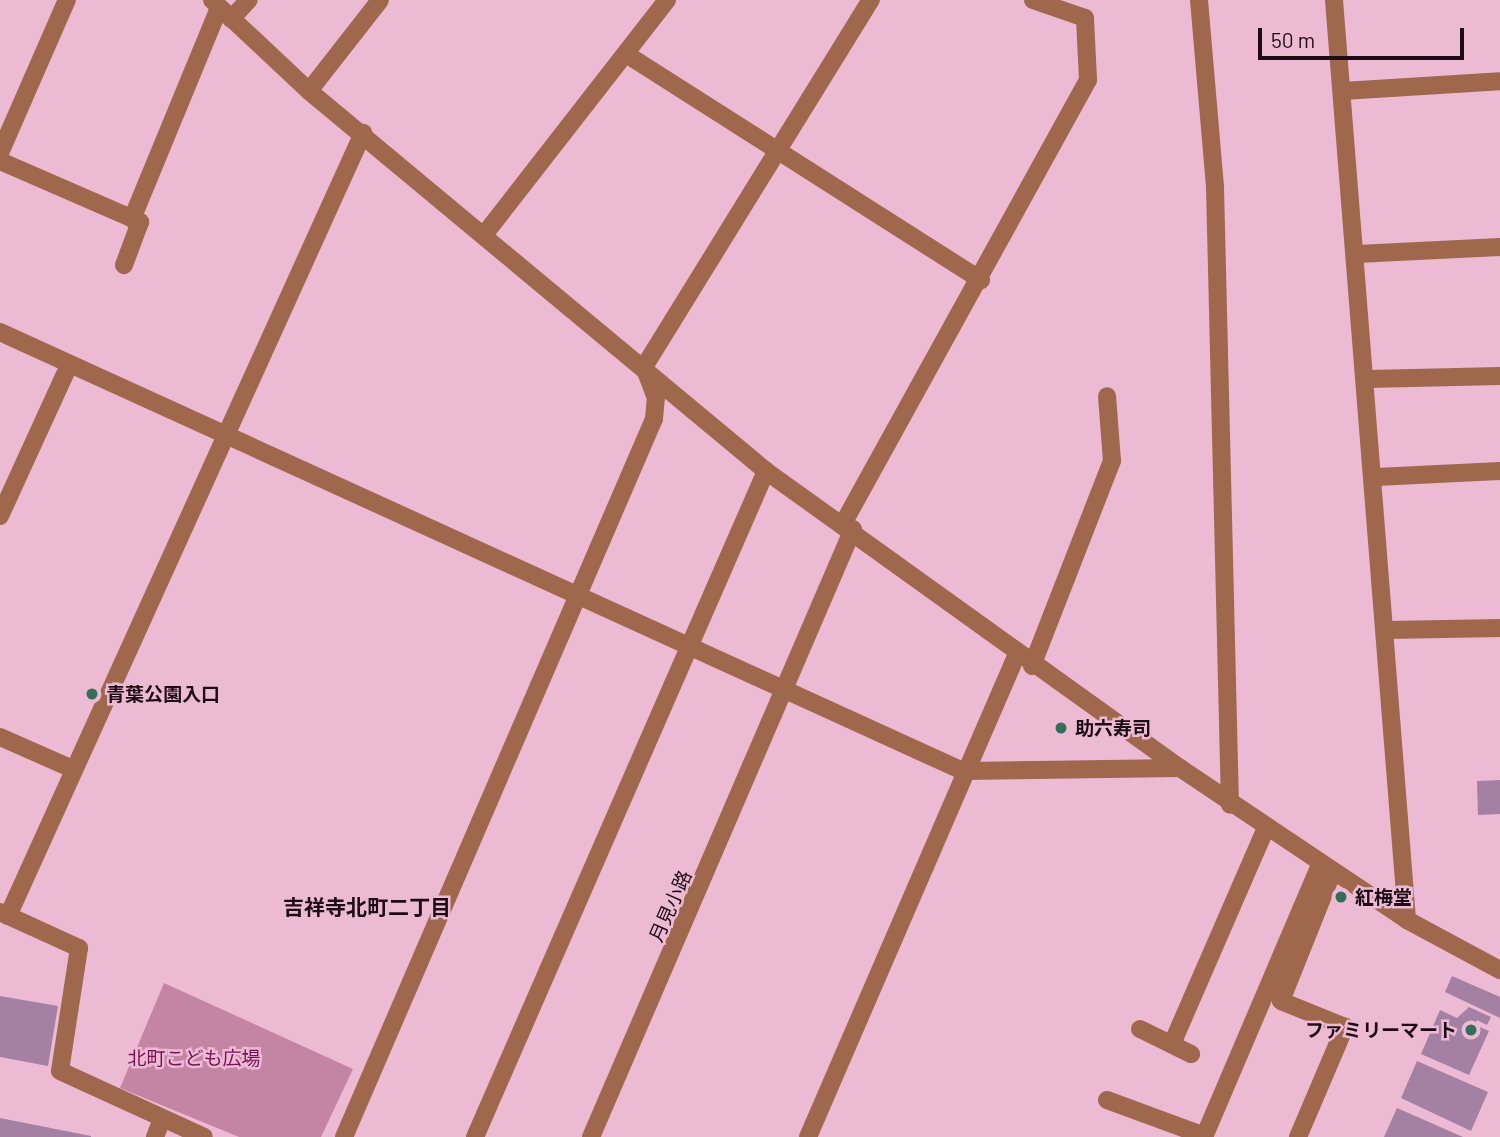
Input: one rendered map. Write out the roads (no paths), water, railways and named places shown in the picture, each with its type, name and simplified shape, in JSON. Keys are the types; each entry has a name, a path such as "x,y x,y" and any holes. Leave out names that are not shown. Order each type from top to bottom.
{"street":[{"path":"0,153 67,0"},
{"path":"132,219 221,9 249,0"},
{"path":"309,91 380,0"},
{"path":"484,234 667,0"},
{"path":"644,367 871,0"},
{"name":"月見小路","path":"591,1137 787,691 848,526 1088,80 1085,19 1033,0"},
{"path":"1199,0 1215,187 1230,805"},
{"path":"1334,0 1376,477 1407,920"},
{"path":"221,9 309,91 363,133 766,471 848,526 1032,666 1230,805 1407,920 1500,970"},
{"path":"626,54 981,280"},
{"path":"1343,91 1500,81"},
{"path":"204,1137 60,1071 79,948 4,914 73,769 363,133"},
{"path":"0,161 140,222 124,265"},
{"path":"1357,254 1500,247"},
{"path":"0,332 580,594 963,771 1180,768"},
{"path":"0,516 69,365"},
{"path":"344,1137 654,419 656,398 644,367"},
{"path":"1368,379 1500,376"},
{"path":"1032,666 1112,461 1107,396"},
{"path":"475,1137 766,471"},
{"path":"1376,477 1500,471"},
{"path":"1388,630 1500,628"},
{"path":"808,1137 963,771 1017,654"},
{"path":"0,737 73,769"},
{"path":"1172,1044 1266,828"},
{"path":"1107,1100 1204,1137 1327,867"},
{"path":"1298,1137 1345,1027 1281,1001 1327,867"},
{"path":"1140,1029 1191,1054"},
{"path":"155,1137 162,1119"}],"place":[{"name":"青葉公園入口","path":"92,694"},
{"name":"助六寿司","path":"1061,728"},
{"name":"紅梅堂","path":"1341,897"},
{"name":"ファミリーマート","path":"1471,1030"}],"district":[{"name":"吉祥寺北町二丁目","path":"367,907"}],"park label":[{"name":"北町こども広場","path":"194,1058"}]}
